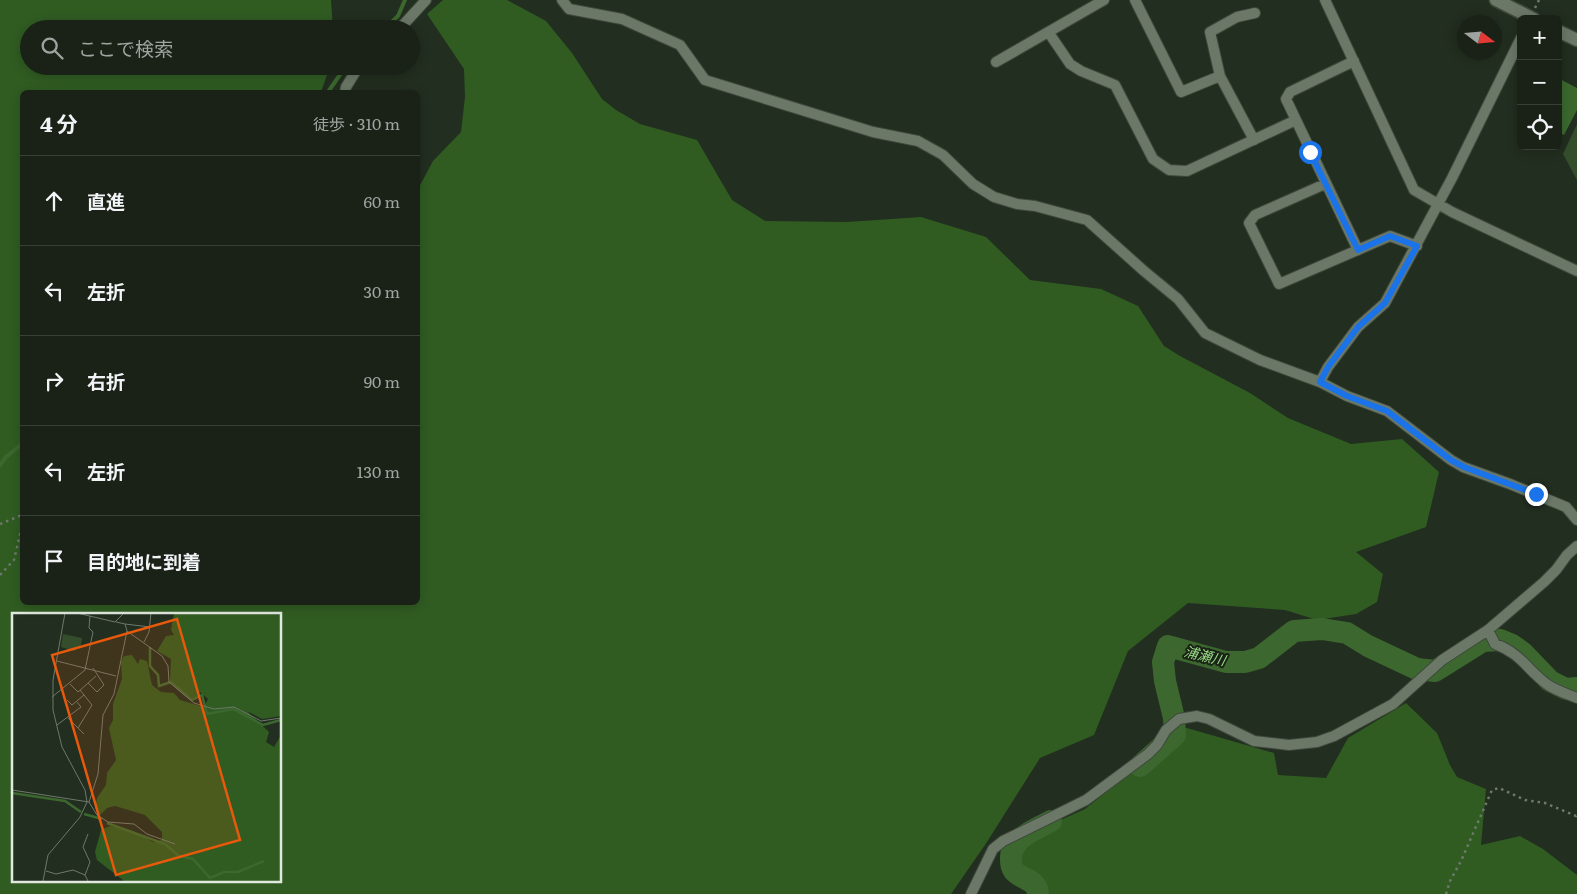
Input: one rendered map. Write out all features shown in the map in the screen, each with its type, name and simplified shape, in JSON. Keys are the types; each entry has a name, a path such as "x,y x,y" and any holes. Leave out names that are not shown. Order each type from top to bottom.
{"main road":[{"path":"1496,0 1526,15"},
{"path":"1562,33 1577,40"}],"street":[{"path":"408,20 426,0"},
{"path":"562,0 569,9 622,19 680,45 705,80 874,132 918,142 943,155 973,184 994,197 1087,220 1178,300 1205,333 1260,360 1320,382 1347,396 1387,411 1451,460 1464,467 1566,507 1577,520"},
{"path":"996,62 1104,0"},
{"path":"1135,0 1180,92 1220,76"},
{"path":"1325,0 1414,190 1438,204 1577,272"},
{"path":"1254,13 1237,17 1210,32 1220,76 1254,140"},
{"path":"1049,33 1070,64 1081,71 1115,85 1153,159 1169,170 1187,171 1296,120"},
{"path":"1320,382 1328,367 1358,327 1385,303 1452,178 1517,46"},
{"path":"1354,61 1290,92 1286,99 1358,250"},
{"path":"345,90 354,75"},
{"path":"1325,184 1255,215 1249,222 1279,284 1390,236 1417,246"},
{"path":"971,894 993,849 1004,841 1086,800 1148,754 1157,746 1166,730 1179,719 1197,716 1209,719 1254,741 1289,745 1317,742 1334,736 1393,704 1442,660 1488,630 1544,582 1577,546"},
{"path":"1488,630 1495,644 1510,650 1549,686 1577,698"}],"path":[{"path":"0,524 20,516"},
{"path":"0,575 14,560 20,534"},
{"path":"1446,894 1450,881 1461,861 1492,790 1499,788 1525,800 1545,803 1576,816 1577,812"}],"shaded area":[{"path":"0,0 331,0 332,20 20,20 20,75 327,75 322,90 20,90 20,605 420,605 420,185 433,161 461,132 465,97 464,69 427,14 443,0 507,0 546,21 572,53 602,99 640,124 697,140 732,200 765,221 847,222 921,217 986,237 1030,280 1101,289 1138,306 1164,346 1250,393 1288,418 1351,444 1402,439 1439,472 1426,527 1356,552 1383,574 1377,602 1356,614 1317,620 1285,610 1188,603 1128,651 1094,735 1040,758 987,842 951,894 0,894"},
{"path":"1562,80 1577,88 1577,110 1564,135 1562,134"},
{"path":"1577,124 1577,180 1563,154"},
{"path":"1406,703 1437,733 1457,777 1486,789 1481,845 1520,836 1543,849 1577,875 1577,894 1049,894 1046,888 1026,875 1013,855 1036,831 1085,809 1140,765 1180,726 1274,753 1278,775 1326,778 1348,738"}],"waterway":[{"path":"394,20 398,16 405,0"},
{"path":"329,90 340,75"},
{"path":"0,465 6,457 20,446"},
{"name":"浦瀬川","path":"1140,766 1175,735 1174,718 1165,681 1163,662 1168,646 1226,662 1245,662 1259,658 1294,631 1322,629 1347,633 1368,646 1417,669 1435,671 1483,641 1500,640 1522,652 1550,681 1566,689 1577,688"},
{"name":"浦瀬川","path":"1038,894 1035,885 1014,871 1011,863 1012,852 1019,840 1025,835 1051,821"}],"route":[{"path":"1310,152 1358,250 1390,236 1417,246 1385,303 1358,327 1328,367 1320,382 1347,396 1387,411 1451,460 1464,467 1536,494"}]}
